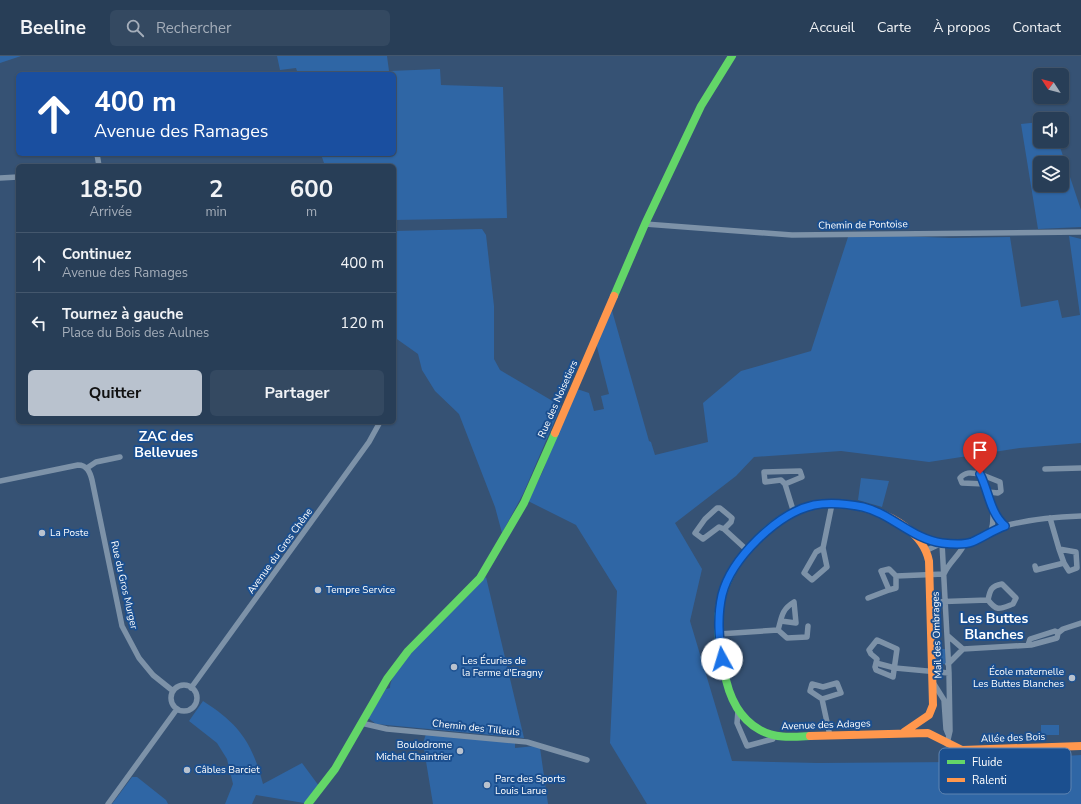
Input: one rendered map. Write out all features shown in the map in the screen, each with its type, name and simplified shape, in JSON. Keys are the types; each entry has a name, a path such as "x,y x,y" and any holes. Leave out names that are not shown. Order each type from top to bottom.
{"street":[{"name":"Rue des Noisetiers","path":"308,804 328,779 387,679 408,651 480,578 494,556 524,503 645,224 701,106 732,56"},
{"path":"0,178 16,178"},
{"name":"Chemin de Pontoise","path":"645,224 792,235 1081,232"},
{"name":"Avenue du Gros Chêne","path":"191,688 369,442 379,424"},
{"path":"0,481 78,466 87,468 92,463 120,457"},
{"name":"Rue du Gros Murger","path":"87,468 92,480 122,626 142,663 173,692"},
{"path":"1044,469 1081,468"},
{"path":"785,484 802,477 800,471 764,472 765,482 781,480 785,484 794,513"},
{"path":"985,484 962,483 960,478 963,474 970,472 980,474 1000,482 1001,491 998,493 988,492"},
{"path":"980,474 988,492 994,513 1005,526"},
{"path":"823,548 816,552 804,574 812,580 827,567 823,548 832,504"},
{"name":"Avenue des Adages","path":"917,536 878,511 848,505 815,505 794,513 767,531 738,563 723,594 719,614 719,634 728,687 738,711 758,728 774,736 830,736 904,732 933,734 947,744"},
{"path":"724,529 731,522 732,518 720,508 717,508 705,519 695,533 703,539 719,527 724,529 748,551"},
{"path":"991,531 994,513"},
{"path":"917,536 942,543 965,543 972,542 991,531 1005,526 1050,518 1081,516"},
{"path":"1050,518 1059,549 1064,563 1069,571 1077,568 1076,552 1059,549"},
{"name":"Mail des Ombrages","path":"904,732 929,716 933,705 929,575 925,551 917,536"},
{"path":"925,551 942,543"},
{"name":"Mail des Ombrages","path":"942,543 949,674 950,731 948,734 947,744"},
{"path":"896,576 944,574 948,565 962,551 965,543"},
{"path":"1035,566 1036,570 1064,563"},
{"path":"868,598 896,588 896,576 889,568 882,571 889,590"},
{"path":"1002,584 1016,598 1013,604 998,609 994,608 988,600 991,588 1002,584"},
{"path":"930,602 988,600"},
{"path":"778,630 781,621"},
{"path":"948,664 963,649 1028,645 1030,639 1054,631 1058,633 1063,629 1081,623"},
{"path":"719,634 778,630 786,638 807,637 808,626"},
{"path":"947,635 963,649"},
{"path":"877,640 897,649 895,668 893,677 876,670 877,659 869,650 877,640"},
{"path":"876,663 895,668 949,674"},
{"path":"822,699 841,693 837,683 823,687 812,684 810,691 822,699 830,736"},
{"path":"933,683 944,700 946,729 948,734"},
{"path":"181,686 191,688 195,692 196,698 193,706 186,711 177,709 171,700 173,692 181,686"},
{"path":"108,804 177,709"},
{"path":"738,711 737,723 747,746 773,739 774,736"},
{"name":"Chemin des Tilleuls","path":"361,723 387,729 527,742 587,760"},
{"name":"Allée des Bois","path":"947,744 957,748"},
{"name":"Allée des Bois","path":"1022,748 1081,746"}],"shaded area":[{"path":"0,56 21,56 0,63"},
{"path":"277,56 387,56 389,71 440,69 441,85 503,87 507,218 396,220 396,164 324,164 322,156 396,156 396,72 297,72 296,68 280,70"},
{"path":"1033,123 1033,148 1060,148 1063,156 1033,156 1033,192 1069,192 1069,174 1081,210 1081,227 1038,229 1021,124"},
{"path":"482,229 486,235 494,306 494,359 500,370 561,406 523,494 502,533 495,507 459,414 435,391 422,370 418,354 396,338 396,231"},
{"path":"849,234 951,238 1010,237 1021,307 1058,300 1062,318 1080,315 1069,236 1081,239 1081,443 1020,448 929,462 841,451 754,457 736,476 675,523 702,569 690,621 732,761 818,763 939,762 939,794 1071,794 1071,756 1081,755 1081,804 647,804 610,743 617,591 576,525 528,501 543,471 566,405 577,389 589,393 594,411 604,409 601,396 609,394 596,343 611,307 649,441 651,442 655,455 708,442 703,403 741,371 811,351"},
{"path":"861,478 889,481 882,507 858,500"},
{"name":"Les Écuries de la Ferme d'Eragny","path":"486,577 524,738 376,724 368,718 386,689 390,688 394,676 415,646 446,614"},
{"path":"934,649 945,649 946,665 935,660"},
{"path":"203,701 226,718 242,735 249,745 259,769 263,784 302,763 319,786 304,803 256,795 252,804 225,804 233,784 227,759 217,743 189,721"},
{"path":"1041,725 1059,725 1059,735 1041,735"},
{"name":"Parc des Sports Louis Larue","path":"426,734 515,743 515,748 535,746 540,748 548,804 433,804 423,743"},
{"path":"132,777 137,777 166,800 168,804 112,804"}],"traffic: fast":[{"path":"614,296 645,224 701,106 732,56"},
{"path":"308,804 335,769 387,679 408,651 480,578 524,503 555,433"},
{"path":"810,736 785,737 766,733 752,725 740,712 728,688 721,654 718,629 720,604 732,572 742,556 768,529 782,519 798,510 827,503 853,505 865,508"}],"traffic: slow":[{"path":"555,433 614,296"},
{"path":"865,508 895,520 913,533 926,551 929,561 933,705 929,715 904,732"},
{"path":"810,736 928,733 958,748"},
{"path":"1022,748 1081,746"}],"place":[{"name":"La Poste","path":"42,533"},
{"name":"Tempre Service","path":"318,590"},
{"name":"Les Écuries de la Ferme d'Eragny","path":"454,667"},
{"name":"École maternelle Les Buttes Blanches","path":"1072,678"},
{"name":"Boulodrome Michel Chaintrier","path":"460,751"},
{"name":"Câbles Barciet","path":"187,770"},
{"name":"Parc des Sports Louis Larue","path":"487,785"}],"district":[{"name":"ZAC des Bellevues","path":"166,444"},
{"name":"Les Buttes Blanches","path":"994,626"}],"route":[{"path":"722,659 719,634 719,614 723,594 728,582 738,563 748,551 767,531 780,521 794,513 815,505 848,505 878,511 917,536 942,543 972,542 991,531 1005,526 998,521 994,513 991,500 980,474"}]}
